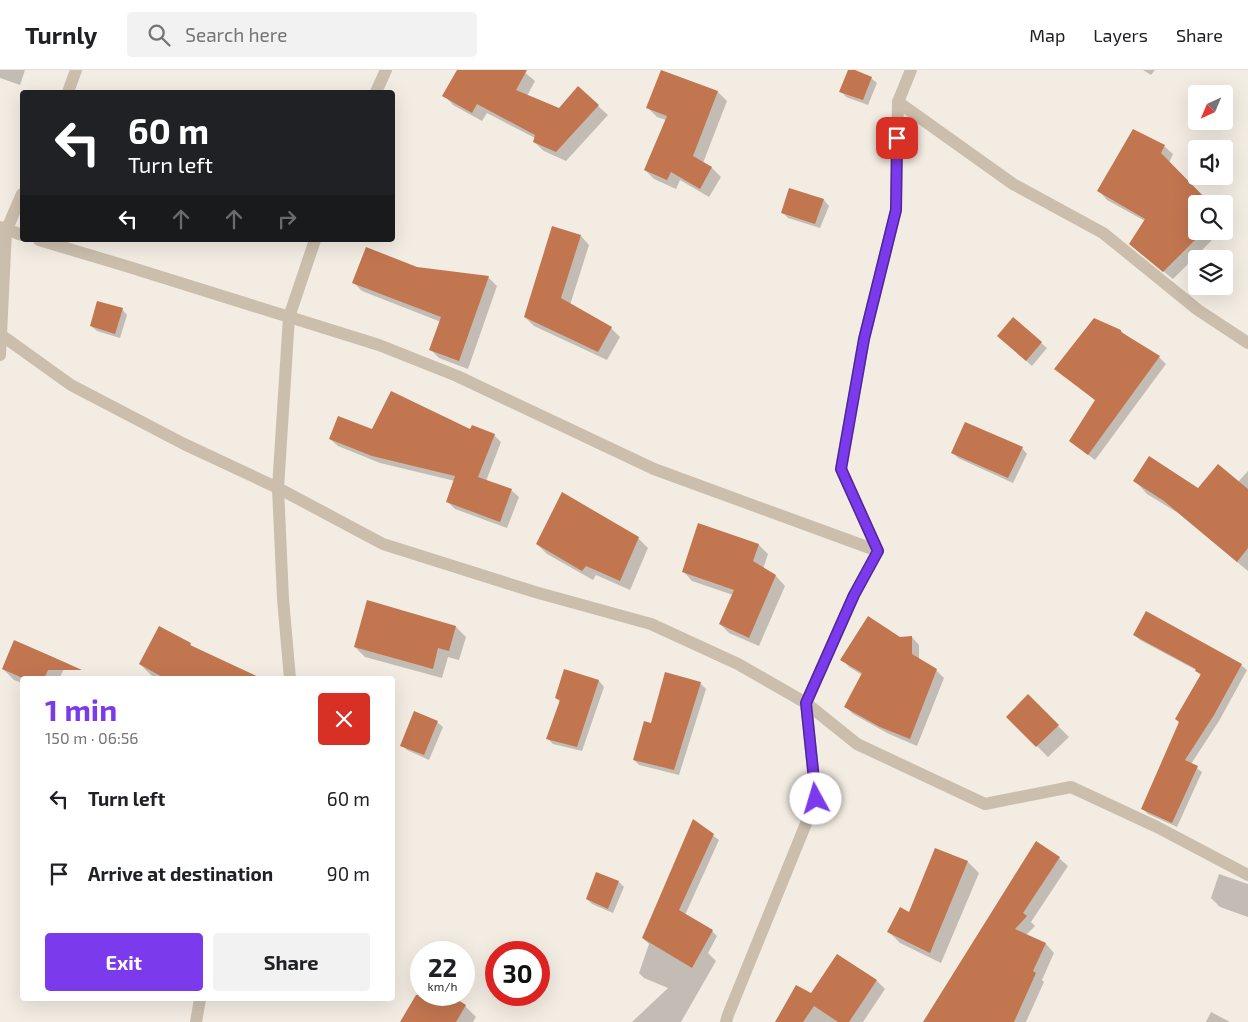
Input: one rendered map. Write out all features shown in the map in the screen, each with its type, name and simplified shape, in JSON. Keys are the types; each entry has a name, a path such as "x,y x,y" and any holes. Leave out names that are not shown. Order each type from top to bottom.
{"street":[{"path":"69,90 76,70"},
{"path":"377,90 386,70"},
{"path":"878,551 841,469 864,339 896,210 898,102 910,70"},
{"path":"898,102 1013,184 1103,233 1198,310 1248,343"},
{"path":"0,355 3,229 20,198"},
{"path":"3,229 20,234"},
{"path":"46,242 379,345 457,376 654,469 878,551"},
{"path":"290,676 283,599 278,488 288,317 314,242"},
{"path":"1,335 72,385 184,444 278,488 384,544 535,592 651,624 738,664 806,703 857,744 985,804 1071,787 1157,826 1248,874"},
{"path":"726,1022 816,799 806,703 854,595 878,551"},
{"path":"196,1022 200,1001"}],"building":[{"path":"457,70 527,70 516,90 559,108 578,86 599,105 556,152 533,142 535,135 477,104 472,113 442,96"},
{"path":"661,70 718,91 693,156 712,167 700,189 671,172 667,180 644,170 667,116 646,108"},
{"path":"848,70 855,70 872,77 863,100 839,92"},
{"path":"1133,129 1165,145 1161,153 1188,181 1188,185 1192,185 1202,195 1188,195 1188,240 1195,240 1163,272 1129,244 1145,219 1097,191"},
{"path":"789,188 824,199 815,224 781,213"},
{"path":"552,226 581,235 561,298 612,327 598,352 524,317"},
{"path":"366,247 417,267 489,276 459,361 429,350 441,317 352,283"},
{"path":"97,301 123,308 115,334 90,326"},
{"path":"1013,317 1042,342 1026,361 997,336"},
{"path":"1094,318 1121,330 1121,332 1160,356 1088,455 1069,441 1095,400 1054,369"},
{"path":"391,391 470,429 472,425 495,434 478,477 512,489 500,522 446,502 455,476 372,456 329,439 338,416 372,429"},
{"path":"965,422 1023,447 1008,478 951,453"},
{"path":"1149,456 1198,488 1218,464 1248,489 1248,548 1237,562 1164,501 1133,481"},
{"path":"562,492 639,537 620,581 586,566 582,571 536,544"},
{"path":"698,523 759,544 753,561 776,575 749,638 719,624 734,590 682,572"},
{"path":"367,600 456,626 449,651 438,648 433,669 354,647"},
{"path":"1146,611 1242,664 1214,715 1185,760 1198,766 1172,823 1141,809 1179,722 1175,719 1201,674 1195,671 1196,669 1133,635"},
{"path":"868,616 900,637 912,636 912,654 937,669 910,739 880,727 844,707 862,673 840,660"},
{"path":"159,626 191,643 190,645 257,676 161,676 139,664"},
{"path":"14,640 82,670 48,670 45,676 20,677 2,669"},
{"path":"564,669 599,680 577,747 546,739 560,700 555,698"},
{"path":"665,672 701,682 674,770 633,760 644,721 651,723"},
{"path":"1028,694 1059,725 1036,747 1006,717"},
{"path":"414,711 438,721 424,755 400,746"},
{"path":"693,819 714,834 679,910 713,930 692,968 642,938"},
{"path":"1036,841 1060,857 1023,913 1027,916 1015,929 1046,943 1033,971 1036,973 1014,1022 923,1022"},
{"path":"935,848 968,861 930,953 887,932 900,907 909,912"},
{"path":"596,872 619,881 608,909 586,899"},
{"path":"837,954 877,980 849,1022 838,1022 814,1006 803,1022 775,1022 796,985 811,993"},
{"path":"410,1005 465,1006 456,1022 400,1022"}],"route":[{"path":"816,799 806,703 854,595 878,551 841,469 864,339 896,210 897,138"}]}
